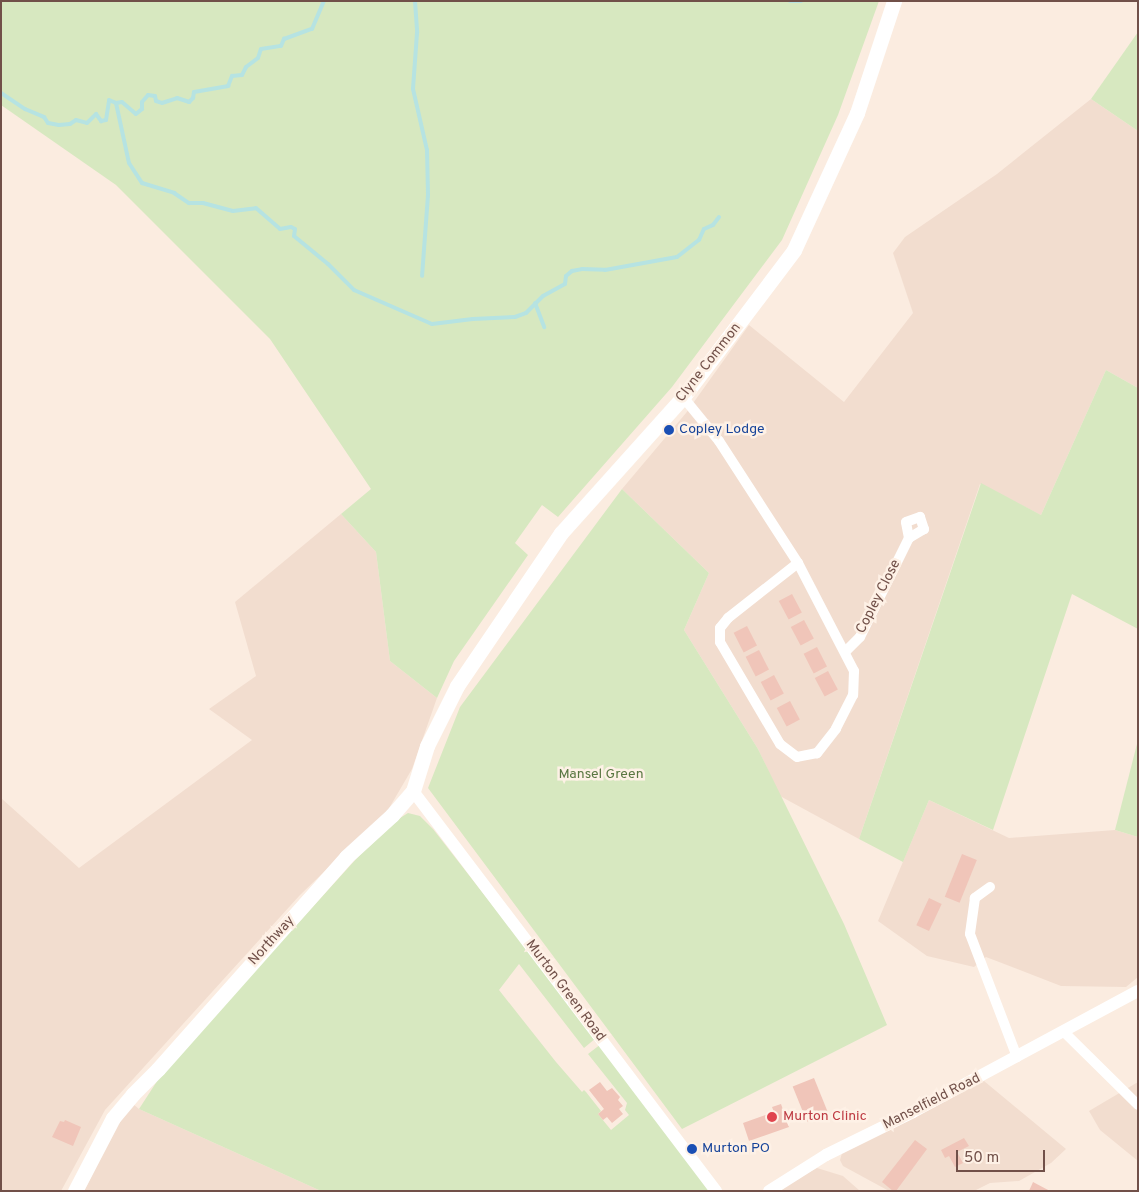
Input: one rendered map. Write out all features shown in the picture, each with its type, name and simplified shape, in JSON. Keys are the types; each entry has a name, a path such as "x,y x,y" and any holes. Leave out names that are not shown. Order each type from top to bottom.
{"main road":[{"name":"Clyne Common","path":"457,686 561,533 684,397 794,250 857,114 894,1"},
{"name":"Northway","path":"75,1191 113,1118 133,1094 158,1069 346,857 392,815 413,791 427,746 457,686"}],"street":[{"path":"684,397 719,441 798,563 854,671 853,695 836,729 817,753 797,758 780,744 720,642 720,628 728,618 798,563"},
{"name":"Copley Close","path":"845,652 860,637 909,538"},
{"name":"Murton Green Road","path":"413,791 716,1191"},
{"path":"990,887 974,898 970,934 1017,1057"},
{"name":"Manselfield Road","path":"769,1191 826,1155 1136,994"},
{"path":"1064,1032 1138,1105"}],"shaded area":[{"path":"1091,99 1138,131 1138,388 1106,370 1041,515 980,484 859,839 780,796 758,749 684,630 709,573 622,489 686,413 749,325 844,402 913,313 893,253 905,237 997,174"},
{"path":"341,514 376,552 390,661 437,698 412,769 388,810 300,895 105,1110 61,1191 1,1191 1,798 79,868 252,740 209,709 256,676 235,602"},
{"path":"929,800 1009,838 1115,830 1138,837 1138,977 1126,987 1061,986 986,957 974,967 927,956 878,921"},
{"path":"984,1081 1066,1149 1051,1163 1019,1181 990,1183 974,1191 889,1191 843,1166 840,1160 842,1153"},
{"path":"1138,1082 1138,1161 1100,1130 1089,1111"},
{"path":"133,1104 139,1109 321,1191 84,1191 118,1124"},
{"path":"817,1168 843,1176 860,1191 773,1191"}],"green space":[{"path":"1,1 879,1 838,115 782,240 672,387 558,517 542,505 515,543 528,555 454,661 437,698 390,661 376,552 341,514 371,489 270,339 116,185 1,105"},
{"path":"1138,32 1138,131 1091,99"},
{"path":"1106,370 1138,388 1138,629 1072,594 993,830 929,800 903,862 859,839 981,483 1041,515"},
{"name":"Mansel Green","path":"622,489 709,573 684,630 758,749 844,924 887,1025 682,1129 428,788 460,707"},
{"path":"1138,740 1138,837 1115,830"},
{"path":"408,813 420,816 433,829 596,1038 584,1048 519,964 499,990 556,1062 582,1092 584,1090 586,1092 601,1111 598,1114 611,1130 629,1115 625,1110 627,1103 588,1054 601,1044 709,1191 321,1191 139,1109 163,1072 357,858 400,818"}],"building":[{"path":"792,594 802,613 789,620 779,601"},
{"path":"804,620 814,639 801,646 791,627"},
{"path":"747,626 757,646 744,652 734,633"},
{"path":"817,647 827,667 814,673 804,654"},
{"path":"759,650 769,670 756,676 746,657"},
{"path":"828,671 838,690 825,697 815,678"},
{"path":"774,675 784,694 771,701 761,682"},
{"path":"790,701 800,720 787,727 777,708"},
{"path":"962,854 977,860 960,903 945,897"},
{"path":"929,898 942,904 929,931 916,925"},
{"path":"814,1078 828,1113 807,1122 793,1087"},
{"path":"600,1082 607,1091 612,1088 620,1097 618,1100 623,1106 619,1109 623,1114 612,1123 607,1117 603,1120 598,1114 604,1109 589,1090"},
{"name":"Murton Clinic","path":"781,1104 789,1127 749,1141 743,1123 774,1112 772,1107"},
{"path":"65,1120 81,1127 73,1146 52,1137 60,1121 64,1122"},
{"path":"964,1138 969,1146 957,1152 963,1163 955,1167 949,1156 945,1158 941,1150"},
{"path":"915,1140 927,1149 896,1191 893,1191 882,1182"},
{"path":"1033,1182 1050,1191 1029,1191"}],"waterway":[{"path":"1,93 25,109 44,117 48,123 59,125 70,124 76,120 87,123 96,114 101,121 106,120 109,100 116,103 122,102 136,114 142,109 142,102 148,95 155,96 156,101 162,103 177,98 189,102 193,98 194,92 228,86 232,76 242,75 246,67 258,58 261,49 281,46 284,39 312,29 324,1"},
{"path":"415,1 417,33 413,89 427,150 428,195 422,276"},
{"path":"790,1 801,1"},
{"path":"116,103 129,163 142,183 174,193 189,203 203,203 233,211 256,208 280,229 291,227 295,229 294,236 328,264 354,290 432,324 473,319 515,317 526,313 543,296 565,284 566,276 572,271 582,269 605,270 677,257 699,240 704,229 713,225 719,217"},
{"path":"535,303 544,327"}],"place":[{"name":"Copley Lodge","path":"669,430"},
{"name":"Murton Clinic","path":"772,1117"},
{"name":"Murton PO","path":"692,1149"}]}
